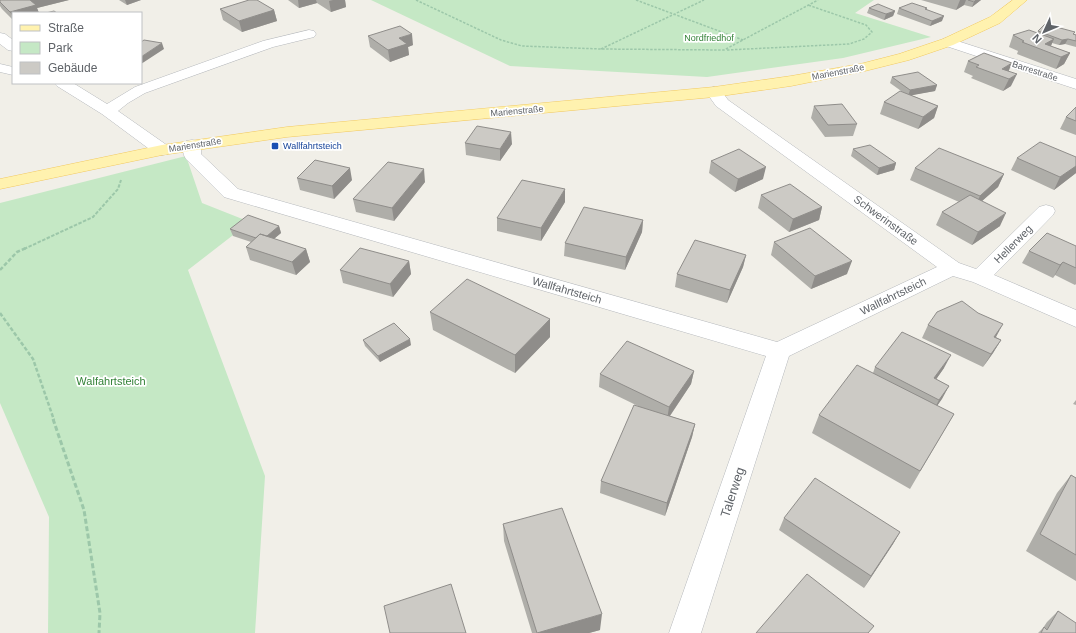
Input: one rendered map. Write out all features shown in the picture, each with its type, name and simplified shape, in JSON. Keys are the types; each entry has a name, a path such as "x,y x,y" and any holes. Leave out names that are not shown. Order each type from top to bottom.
{"main road":[{"name":"Marienstraße","path":"0,184 162,150 286,132 714,92 791,81 860,68 904,57 948,42 995,20 1021,0"}],"street":[{"path":"108,111 122,100 140,90 268,44 309,34"},
{"path":"0,37 12,46"},
{"name":"Barrestraße","path":"948,42 1076,84"},
{"path":"0,68 12,71"},
{"path":"64,84 108,111 162,150"},
{"name":"Schwerinstraße","path":"714,92 722,103 952,268 980,277 1076,319"},
{"name":"Wallfahrtsteich","path":"192,146 192,154 231,192 779,351 952,268"},
{"name":"Hellerweg","path":"980,277 1046,210"},
{"name":"Talerweg","path":"685,633 779,351"}],"path":[{"path":"416,0 501,40 522,46 600,49 724,50 849,44 864,39 872,32 866,25 808,5"},
{"path":"636,0 743,40"},
{"path":"600,49 704,0"},
{"path":"724,50 818,0"},
{"path":"0,270 17,252 93,217 118,189 127,158"},
{"path":"0,312 33,360 84,510 100,612 98,633"}],"green space":[{"name":"Nordfriedhof","path":"371,0 874,0 855,13 931,37 843,58 707,77 510,66"},
{"name":"Walfahrtsteich","path":"186,156 202,203 250,222 188,270 265,476 255,633 48,633 49,517 0,403 0,203"}],"building":[{"path":"0,0 30,0 36,5 10,12 0,2"},
{"path":"249,0 257,0 274,10 239,21 220,9"},
{"path":"912,3 944,16 932,21 899,8"},
{"path":"878,4 895,11 886,14 869,8"},
{"path":"1045,24 1075,32 1073,34 1076,35 1076,41 1068,39 1062,40 1038,31"},
{"path":"400,26 412,34 399,38 407,44 388,50 368,36"},
{"path":"1029,30 1054,39 1045,44 1070,53 1061,57 1022,42 1024,41 1013,35"},
{"path":"144,40 162,43 142,56 142,41"},
{"path":"984,53 1012,63 1002,69 1017,74 1009,79 976,67 979,65 968,61"},
{"path":"918,72 937,85 910,90 892,77"},
{"path":"900,91 938,106 923,117 884,102"},
{"path":"842,104 857,124 828,125 814,106"},
{"path":"1076,107 1076,121 1066,117"},
{"path":"477,126 511,132 500,149 465,143"},
{"path":"1040,142 1076,157 1076,166 1060,177 1017,158"},
{"path":"870,145 896,163 879,168 853,149"},
{"path":"939,148 1004,174 980,196 915,168"},
{"path":"739,149 766,167 738,179 711,161"},
{"path":"315,160 350,168 332,186 297,178"},
{"path":"388,162 424,169 392,208 353,199"},
{"path":"522,180 565,189 541,228 497,218"},
{"path":"790,184 822,207 793,219 761,195"},
{"path":"970,195 1006,213 978,232 942,212"},
{"path":"584,207 643,220 626,257 565,243"},
{"path":"248,215 279,226 267,236 260,234 256,238 230,229"},
{"path":"810,228 852,261 815,276 774,242"},
{"path":"1047,233 1076,246 1076,268 1063,262 1060,265 1029,251"},
{"path":"260,234 306,249 292,262 246,247"},
{"path":"695,240 746,255 730,290 677,274"},
{"path":"360,248 409,261 390,284 340,270"},
{"path":"467,279 550,319 515,355 430,312"},
{"path":"962,301 978,313 1003,324 994,337 1001,340 991,354 928,325 937,312"},
{"path":"394,323 410,339 378,356 363,340"},
{"path":"902,332 951,355 934,378 949,386 939,400 875,367"},
{"path":"627,341 694,371 669,407 600,374"},
{"path":"857,365 954,414 920,471 819,415"},
{"path":"634,405 695,424 667,503 601,481"},
{"path":"1071,475 1076,478 1076,555 1040,534"},
{"path":"815,478 900,532 871,576 784,518"},
{"path":"562,508 602,614 537,633 503,524"},
{"path":"807,574 874,626 868,633 756,633"},
{"path":"451,584 466,633 390,633 384,606"},
{"path":"1058,611 1076,623 1076,633 1041,633 1044,627 1047,630"}],"place":[{"name":"Wallfahrtsteich","path":"275,146"}]}
